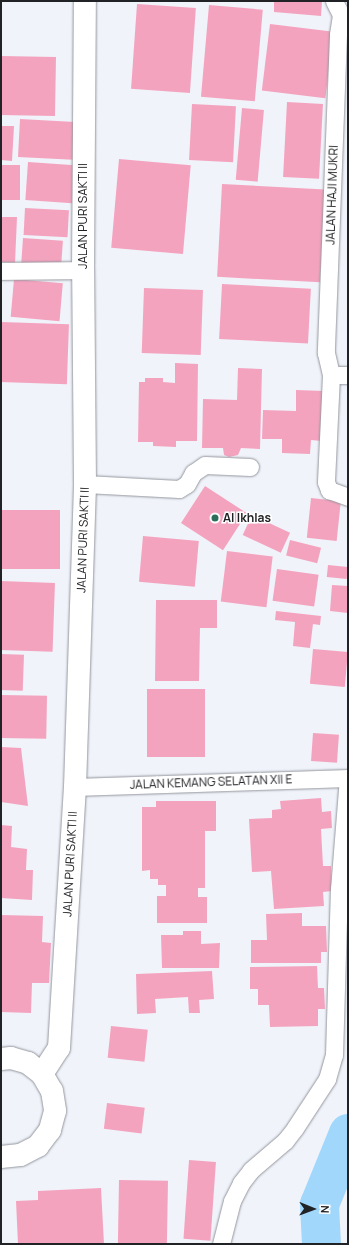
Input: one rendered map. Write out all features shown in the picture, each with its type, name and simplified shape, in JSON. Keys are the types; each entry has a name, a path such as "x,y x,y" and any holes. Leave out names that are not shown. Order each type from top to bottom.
{"street":[{"name":"JALAN PURI SAKTI II","path":"42,1074 59,1048 75,787 85,484 83,270 85,1"},
{"name":"JALAN HAJI MUKRI","path":"341,11 338,35 326,353 331,375 326,482 328,490 348,497"},
{"path":"1,271 83,270"},
{"path":"331,375 348,375"},
{"path":"85,484 179,489 187,484 192,473 204,465 250,467"},
{"name":"JALAN KEMANG SELATAN XII E","path":"75,787 348,778 339,889 334,1055 327,1079 295,1128 285,1141 251,1170 241,1183 232,1201 221,1244"},
{"path":"1,1059 11,1058 28,1063 42,1074 52,1091 55,1111 50,1130 38,1146 20,1155 1,1157"}],"building":[{"path":"274,1 322,1 321,16 274,12"},
{"path":"137,4 196,8 190,93 131,89"},
{"path":"209,5 263,10 255,101 201,97"},
{"path":"270,24 334,32 325,98 262,91"},
{"path":"1,56 56,57 55,116 1,115"},
{"path":"287,102 323,104 319,179 283,177"},
{"path":"192,104 236,106 233,162 189,160"},
{"path":"242,108 264,110 258,182 236,180"},
{"path":"20,119 75,122 73,160 18,157"},
{"path":"1,126 14,126 12,161 1,160"},
{"path":"119,159 191,165 183,254 111,248"},
{"path":"28,162 75,165 72,203 25,200"},
{"path":"1,165 20,165 20,200 1,200"},
{"path":"222,184 325,189 320,282 217,277"},
{"path":"25,208 69,210 68,237 24,235"},
{"path":"1,217 17,217 15,263 1,262"},
{"path":"23,238 63,241 61,268 21,265"},
{"path":"14,279 63,283 60,321 11,317"},
{"path":"222,284 311,289 308,344 219,339"},
{"path":"144,288 203,290 201,355 142,353"},
{"path":"1,322 69,324 67,384 1,382"},
{"path":"175,363 198,364 197,441 176,441 176,447 153,446 153,442 138,442 139,382 145,382 145,378 163,378 163,382 175,383"},
{"path":"238,368 262,369 260,449 241,448 238,455 229,457 224,455 223,448 202,448 203,399 237,400"},
{"path":"296,390 324,391 322,441 311,440 310,454 282,453 282,439 262,439 263,410 296,411"},
{"name":"Al Ikhlas","path":"205,486 247,513 223,550 181,523"},
{"path":"311,498 341,501 337,541 307,538"},
{"path":"1,510 60,510 60,569 1,569"},
{"path":"252,515 290,533 281,553 243,535"},
{"path":"143,536 199,541 195,587 139,582"},
{"path":"290,540 321,548 317,563 286,556"},
{"path":"227,551 273,557 266,607 221,602"},
{"path":"328,565 348,567 347,579 327,577"},
{"path":"277,569 319,575 314,607 273,601"},
{"path":"1,581 55,583 53,652 1,650"},
{"path":"332,585 348,586 348,613 330,611"},
{"path":"156,600 217,600 217,628 200,628 199,681 155,681"},
{"path":"276,611 321,616 320,625 313,624 310,648 293,646 295,622 275,620"},
{"path":"313,649 348,652 345,687 310,684"},
{"path":"1,654 24,655 23,691 1,690"},
{"path":"147,689 205,689 205,757 147,757"},
{"path":"1,695 47,696 46,739 1,738"},
{"path":"313,733 339,735 337,763 311,761"},
{"path":"1,747 21,748 28,806 1,802"},
{"path":"321,798 322,812 331,811 332,828 321,829 323,866 331,866 332,891 323,892 324,906 274,909 271,871 252,872 249,819 272,818 272,810 281,809 280,801"},
{"path":"156,801 216,801 216,831 205,831 205,888 198,888 198,897 207,897 207,923 157,923 157,896 166,896 166,885 158,885 158,879 150,879 150,870 142,871 142,807 156,807"},
{"path":"1,825 12,826 11,847 27,849 26,870 33,870 32,900 1,898"},
{"path":"302,913 302,926 326,926 327,952 321,952 321,963 251,963 251,940 267,940 266,914"},
{"path":"1,915 43,916 42,942 51,943 49,983 32,983 31,1013 1,1012"},
{"path":"183,931 201,931 201,944 220,943 219,968 162,968 161,935 183,935"},
{"path":"317,966 318,988 324,988 325,1009 318,1009 318,1026 270,1027 269,1005 258,1005 258,989 250,989 250,967"},
{"path":"212,971 214,999 199,1000 200,1013 189,1013 188,997 155,999 156,1013 137,1014 136,974"},
{"path":"111,1026 148,1030 144,1062 108,1058"},
{"path":"107,1103 145,1108 142,1133 104,1129"},
{"path":"189,1160 216,1162 210,1241 183,1239"},
{"path":"119,1180 168,1181 167,1244 118,1244"},
{"path":"101,1188 104,1244 18,1244 16,1201 38,1200 38,1191"}],"waterway":[{"path":"321,1244 319,1204 348,1133"}],"place":[{"name":"Al Ikhlas","path":"215,518"}]}
